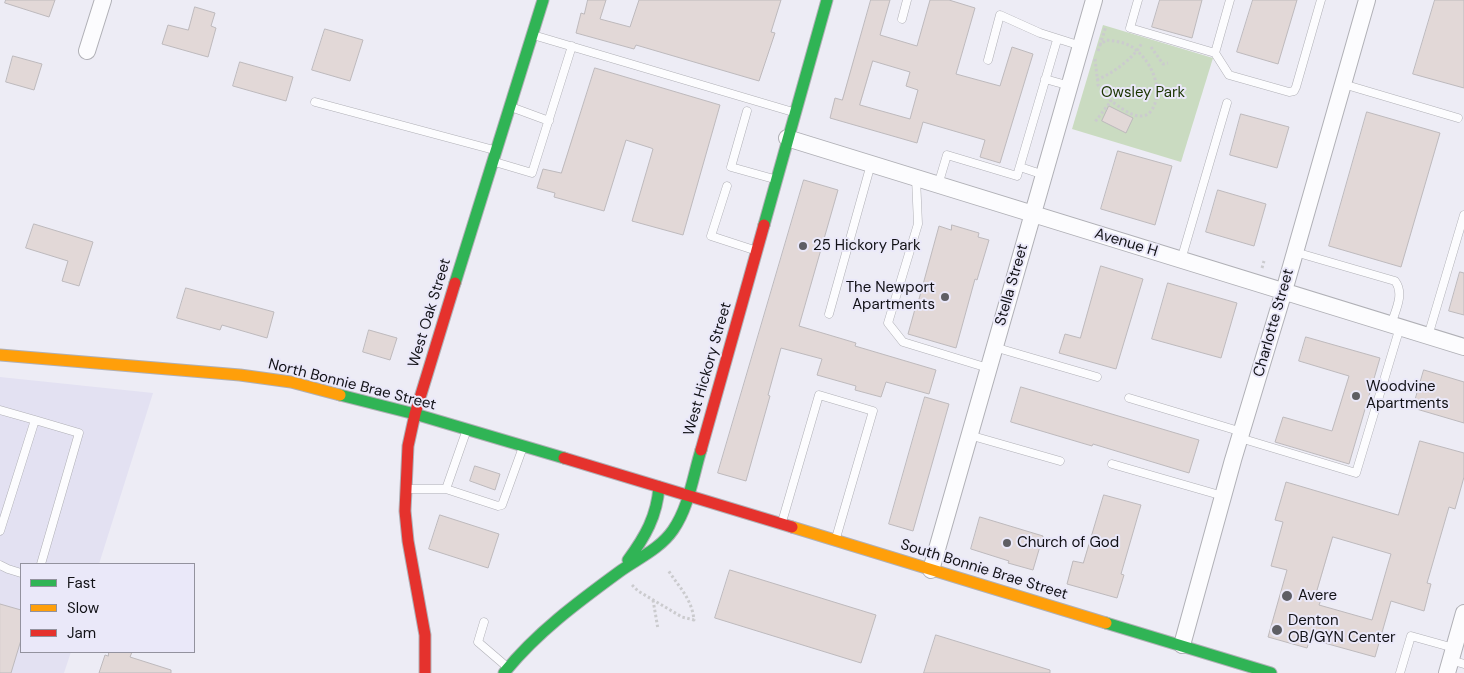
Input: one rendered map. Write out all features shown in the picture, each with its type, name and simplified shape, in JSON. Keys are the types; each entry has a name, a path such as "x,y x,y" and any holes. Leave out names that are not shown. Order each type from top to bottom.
{"main road":[{"name":"West Oak Street","path":"426,673 424,635 408,542 405,511 408,446 415,414 543,0"},
{"name":"West Hickory Street","path":"506,670 516,658 562,616 620,571 661,544 678,524 688,496 827,0"},
{"name":"North Bonnie Brae Street","path":"0,355 268,378 415,414 688,496"},
{"path":"620,571 644,539 652,522 658,502 658,487"},
{"name":"South Bonnie Brae Street","path":"688,496 1270,673"}],"street":[{"path":"87,51 103,0"},
{"name":"Stella Street","path":"931,570 1094,0"},
{"name":"Charlotte Street","path":"1182,645 1223,496 1367,0"},
{"name":"Avenue H","path":"787,138 1464,347"},
{"path":"1454,661 1464,613"}],"lane":[{"path":"902,18 907,0"},
{"path":"1138,0 1130,28 1215,54 1228,75 1289,92 1294,91 1320,0"},
{"path":"1215,54 1230,0"},
{"path":"988,60 1000,15 1057,40 1081,46"},
{"path":"532,35 795,112"},
{"path":"938,185 947,155 1017,176 1057,40"},
{"path":"315,102 494,156 532,173 572,46"},
{"path":"1046,79 1070,86"},
{"path":"1343,84 1458,118"},
{"path":"1181,260 1227,103"},
{"path":"510,107 549,121"},
{"path":"747,111 730,167 776,180"},
{"path":"829,314 871,164"},
{"path":"1020,167 1044,175"},
{"path":"916,178 918,224 888,322 903,342 988,368"},
{"path":"726,186 711,236 756,251"},
{"path":"1428,336 1464,215"},
{"path":"1129,398 1356,473 1395,326 1399,286 1395,281 1295,252"},
{"path":"994,347 1097,377"},
{"path":"781,524 819,395 873,411 835,541"},
{"path":"0,410 79,433 40,563"},
{"path":"0,531 35,420"},
{"path":"446,489 467,430"},
{"path":"969,435 1060,461"},
{"path":"406,489 446,489 498,506 502,505 523,446"},
{"path":"1112,464 1223,496"},
{"path":"0,564 20,573"},
{"path":"484,622 478,642 506,670"},
{"path":"1400,673 1411,636 1454,661"}],"path":[{"path":"1100,46 1106,40 1118,41 1132,47 1150,68 1156,80 1156,102 1151,112 1140,117 1126,111 1111,101 1098,85 1095,60 1106,26"},
{"path":"1097,80 1137,52 1144,40 1163,64 1168,63"},
{"path":"1096,122 1111,101"},
{"path":"1262,268 1264,261"},
{"path":"629,583 638,591 682,617 694,620 693,608 686,594 668,570"},
{"path":"653,600 658,629"}],"shaded area":[{"path":"0,377 153,393 99,563 20,563 20,653 71,653 64,673 0,673"}],"green space":[{"name":"Owsley Park","path":"1103,25 1213,58 1181,162 1072,129"}],"building":[{"path":"6,0 55,0 49,17 5,3"},
{"path":"588,0 606,0 600,19 630,27 639,0 781,0 771,32 775,33 759,81 636,45 634,49 576,33 581,13 584,14"},
{"path":"871,0 890,0 880,35 917,46 930,0 949,0 975,8 956,74 1000,86 1012,47 1033,54 1000,163 980,157 985,140 923,122 917,143 830,118 835,98 842,100","holes":["873,61 910,72 906,86 918,90 910,119 860,105"]},
{"path":"1160,0 1202,0 1192,38 1152,27"},
{"path":"1253,0 1297,0 1278,64 1237,52"},
{"path":"1435,0 1464,0 1464,88 1413,74"},
{"path":"195,7 215,13 211,26 216,28 208,57 162,44 168,25 188,30"},
{"path":"325,29 363,40 350,81 312,70"},
{"path":"13,56 42,64 34,90 6,82"},
{"path":"240,62 293,77 286,101 233,86"},
{"path":"595,68 720,105 683,235 632,221 653,149 651,148 626,140 604,211 554,197 555,193 537,188 543,169 561,173"},
{"path":"1109,106 1133,118 1126,133 1102,121"},
{"path":"1367,112 1440,133 1401,267 1329,246"},
{"path":"1241,114 1289,127 1277,168 1230,155"},
{"path":"1118,151 1172,166 1155,225 1101,209"},
{"path":"804,180 838,190 799,326 856,343 855,346 936,370 929,394 886,382 881,397 855,390 856,386 817,375 822,359 781,348 768,395 770,396 746,481 718,473"},
{"path":"1218,190 1266,204 1254,246 1206,232"},
{"path":"34,224 93,242 79,286 62,281 68,261 26,248"},
{"name":"The Newport Apartments","path":"952,225 979,233 978,237 989,240 977,280 975,279 956,348 908,334 939,226 951,230"},
{"path":"1101,266 1143,279 1116,369 1059,353 1065,334 1080,338"},
{"path":"1460,272 1464,273 1464,315 1449,311"},
{"path":"1168,283 1237,303 1221,358 1152,339"},
{"path":"186,288 274,312 267,338 222,325 220,330 177,318"},
{"path":"369,330 397,338 390,360 363,352"},
{"name":"Woodvine Apartments","path":"1306,337 1380,358 1349,464 1275,442 1283,417 1332,431 1349,376 1299,361"},
{"path":"1424,370 1464,382 1464,423 1413,408"},
{"path":"1021,387 1199,440 1189,473 1011,422"},
{"path":"925,397 949,404 913,531 889,524"},
{"path":"1420,441 1464,453 1464,477 1455,509 1449,507 1427,583 1431,584 1424,611 1391,601 1375,657 1310,639 1307,648 1268,637 1287,570 1271,566 1283,522 1275,520 1286,482 1398,515","holes":["1333,537 1391,554 1372,620 1319,605 1322,597 1316,595"]},
{"path":"475,466 500,474 495,490 470,481"},
{"path":"1104,495 1141,505 1121,574 1124,575 1117,598 1067,584 1073,561 1083,563"},
{"path":"440,515 499,534 488,568 429,549"},
{"name":"Church of God","path":"980,517 1043,536 1033,570 971,549"},
{"path":"730,570 876,615 861,663 715,618"},
{"path":"0,604 20,610 20,643 11,673 0,673"},
{"path":"936,635 1050,670 1050,673 924,673"},
{"path":"109,653 132,653 130,657 171,670 171,673 99,673 105,655 108,656"}],"traffic: fast":[{"path":"455,283 543,0"},
{"path":"764,225 827,0"},
{"path":"340,395 415,414 564,458"},
{"path":"504,673 516,658 558,619 668,537 683,511 701,450"},
{"path":"628,560 640,543 653,517 659,487"},
{"path":"1106,623 1271,673"}],"traffic: slow":[{"path":"0,355 240,375 291,382 340,395"},
{"path":"792,527 1106,623"}],"traffic: jam":[{"path":"701,450 764,225"},
{"path":"425,673 425,635 408,541 405,511 408,446 415,414 455,283"},
{"path":"564,458 792,527"}],"place":[{"name":"25 Hickory Park","path":"803,246"},
{"name":"The Newport Apartments","path":"945,297"},
{"name":"Woodvine Apartments","path":"1356,396"},
{"name":"Church of God","path":"1007,543"},
{"name":"Avere","path":"1287,596"},
{"name":"Denton OB/GYN Center","path":"1277,630"}]}
